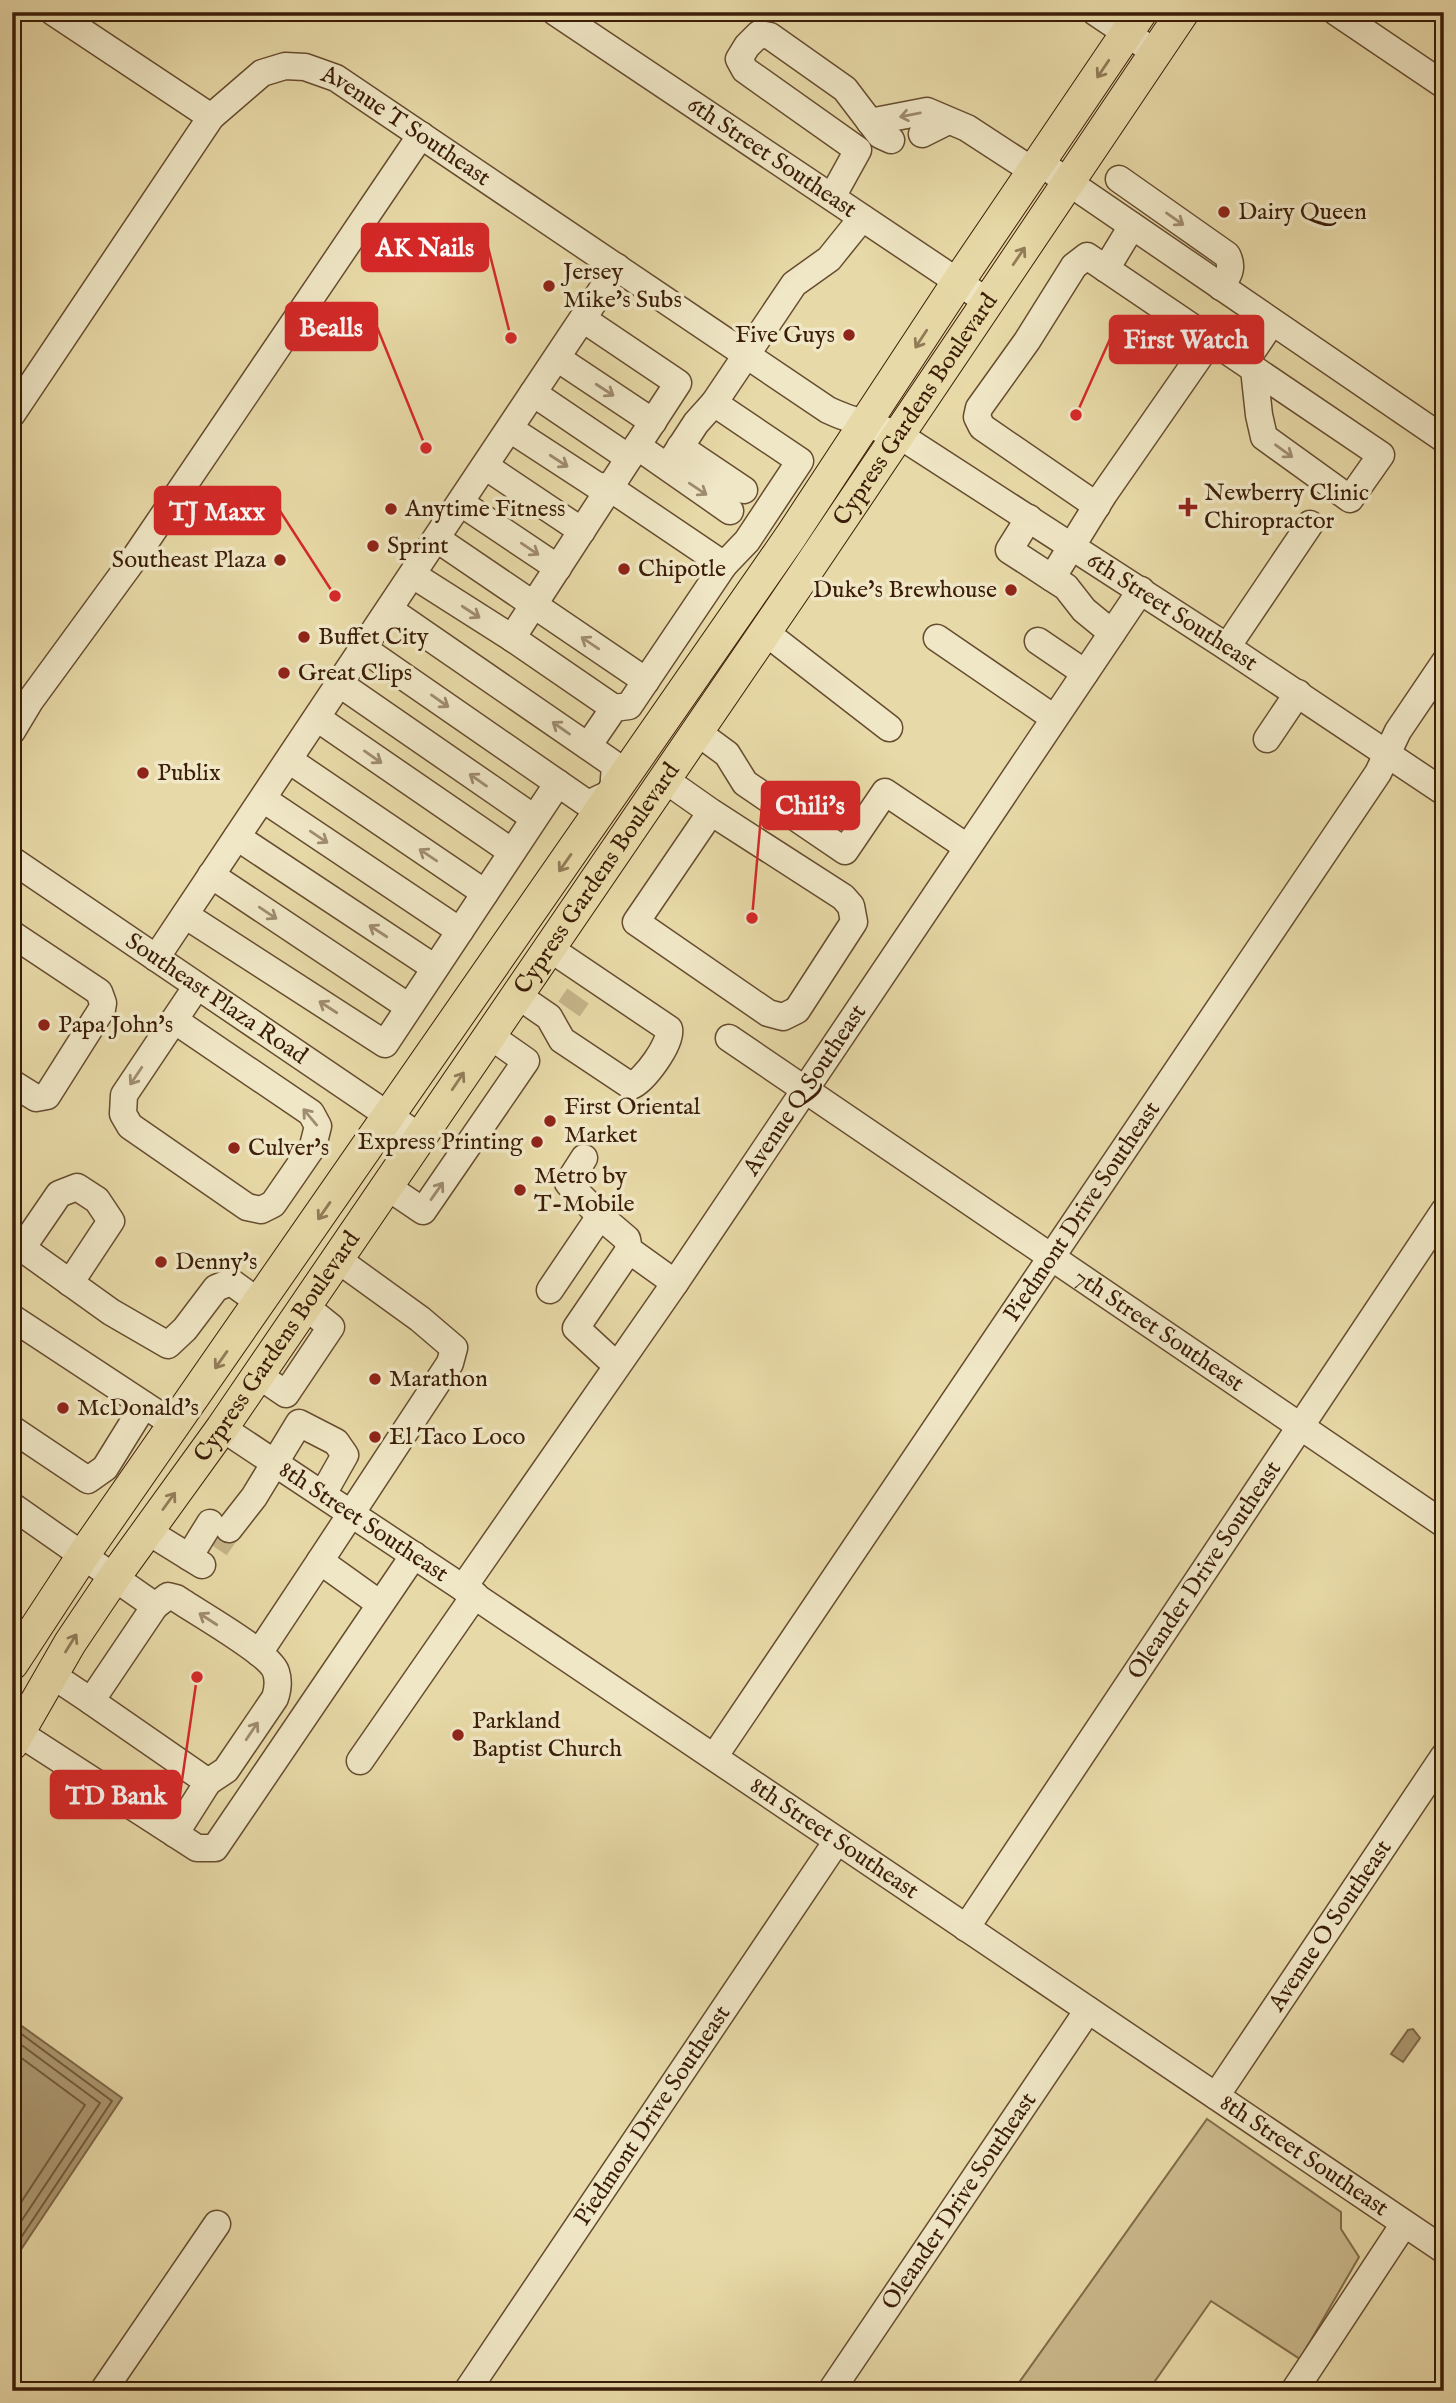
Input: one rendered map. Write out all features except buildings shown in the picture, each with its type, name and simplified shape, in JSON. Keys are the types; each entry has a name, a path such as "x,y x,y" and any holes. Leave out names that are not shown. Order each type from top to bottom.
{"main road":[{"name":"Cypress Gardens Boulevard","path":"16,1738 52,1675 115,1576 222,1428 899,435 1183,12"},
{"name":"Cypress Gardens Boulevard","path":"12,1664 83,1554 784,546 958,282 1134,23"},
{"path":"664,779 663,768 672,739 737,639 746,622 759,582"},
{"path":"582,900 590,873 617,814 619,806 614,793"},
{"path":"222,1428 220,1414 224,1404 254,1351 254,1311"}],"street":[{"path":"53,12 211,117"},
{"name":"6th Street Southeast","path":"555,12 988,302"},
{"path":"1095,12 1134,23 1156,53"},
{"path":"1336,12 1444,85"},
{"path":"831,197 858,150 745,70 739,59 759,34 770,36 845,89 880,135 891,140"},
{"name":"Avenue T Southeast","path":"12,414 211,117 262,73 285,66 305,67 336,78 828,410 899,435"},
{"path":"870,122 927,111 967,128 1068,183 1444,439"},
{"path":"922,134 948,121"},
{"path":"12,731 30,701 136,556 421,135"},
{"path":"1119,179 1227,255 1231,270 1221,287"},
{"path":"674,456 696,423 714,403 794,284 830,259 862,218"},
{"path":"1106,269 1132,226"},
{"path":"1097,506 982,427 977,417 979,408 1027,341 1074,266 1087,256 1250,365 1381,455 1350,499 1264,437 1250,365 1272,322"},
{"path":"156,958 617,267"},
{"path":"512,638 678,383 583,319"},
{"path":"1052,578 1097,506 1211,340"},
{"path":"557,358 653,422"},
{"path":"533,393 633,452 674,456 749,508 784,546"},
{"path":"714,403 828,480"},
{"path":"510,429 596,485 610,488 724,565"},
{"name":"6th Street Southeast","path":"899,435 1227,646 1444,792"},
{"path":"413,575 614,708 629,706 724,565 747,541 749,508 800,461"},
{"path":"485,466 582,531"},
{"path":"461,503 558,568"},
{"path":"1029,518 1009,550 1066,587 1084,610 1112,633"},
{"path":"1227,646 1310,524"},
{"path":"437,539 646,681"},
{"name":"Avenue Q Southeast","path":"360,1761 616,1365 675,1283 1141,590"},
{"path":"364,649 588,804 614,793 615,765 390,610"},
{"path":"765,632 889,728"},
{"path":"937,638 1054,718"},
{"path":"1038,641 1085,673"},
{"name":"Piedmont Drive Southeast","path":"714,1757 1378,773 1398,731 1444,663"},
{"path":"340,684 534,818"},
{"path":"1267,738 1298,694"},
{"path":"588,746 614,708"},
{"path":"317,718 512,852"},
{"path":"697,732 727,754 745,783 845,851 885,792 967,847"},
{"path":"289,760 485,893"},
{"path":"664,779 843,897 851,906 854,922 797,1010 783,1017 768,1013 636,922 711,811"},
{"path":"185,915 385,1044 558,783"},
{"path":"263,799 460,931"},
{"path":"237,837 435,968"},
{"name":"Southeast Plaza Road","path":"12,860 389,1116 461,1156"},
{"path":"211,875 409,1007"},
{"path":"12,934 99,992 103,1003 102,1009 47,1096 36,1098 12,1083"},
{"path":"517,995 549,1017 574,1003 549,948"},
{"path":"174,1020 311,1114 318,1126 313,1146 274,1204 261,1210 247,1207 130,1126 123,1114 124,1095 174,1020 198,986"},
{"path":"386,1186 423,1211 526,1061 489,1035"},
{"name":"7th Street Southeast","path":"729,1038 1444,1524"},
{"path":"278,1091 301,1057"},
{"path":"584,1158 568,1183 627,1240 629,1250 675,1283"},
{"path":"70,1283 111,1221 97,1200 77,1187 59,1194 17,1244 70,1283 111,1312 168,1345 185,1329 216,1288 231,1282 254,1311"},
{"name":"Oleander Drive Southeast","path":"966,1928 1444,1211"},
{"path":"550,1290 600,1216"},
{"path":"616,1365 576,1328 629,1250"},
{"path":"259,1653 450,1363 454,1348 420,1319 337,1259"},
{"path":"304,1306 331,1327 286,1394 285,1408 299,1423 335,1442 345,1455 323,1494"},
{"path":"12,1321 15,1319 175,1425"},
{"path":"258,1375 286,1394"},
{"path":"12,1429 88,1480 105,1468 144,1405"},
{"path":"147,1531 195,1561 220,1527 254,1497 299,1423"},
{"name":"8th Street Southeast","path":"222,1428 469,1591 1444,2250"},
{"path":"12,1506 155,1606"},
{"path":"16,1738 197,1848 215,1848 414,1555"},
{"path":"320,1561 380,1604"},
{"path":"91,1701 155,1606 168,1597 176,1598 259,1653 276,1670 279,1687 275,1698 226,1770 208,1782 175,1834"},
{"path":"52,1675 208,1782"},
{"name":"Avenue O Southeast","path":"1216,2096 1444,1756"},
{"name":"Piedmont Drive Southeast","path":"467,2391 838,1840"},
{"name":"Oleander Drive Southeast","path":"831,2391 1088,2010"},
{"path":"103,2391 217,2224"},
{"path":"1294,2391 1404,2224"}],"shaded area":[{"path":"1207,2119 1341,2212 1341,2229 1359,2257 1300,2359 1211,2301 1148,2391 1013,2391"}],"water":[{"path":"12,2019 122,2098 12,2263"},
{"path":"1413,2029 1420,2038 1403,2062 1391,2054 1408,2030"}],"tunnel":[{"path":"569,1009 578,996"},
{"path":"216,1548 229,1529"}],"place":[{"name":"Dairy Queen","path":"1224,212"},
{"name":"Jersey Mike's Subs","path":"549,286"},
{"name":"Five Guys","path":"849,335"},
{"name":"AK Nails","path":"511,338"},
{"name":"First Watch","path":"1076,415"},
{"name":"Bealls","path":"426,448"},
{"name":"Newberry Clinic Chiropractor","path":"1188,507"},
{"name":"Anytime Fitness","path":"391,509"},
{"name":"Sprint","path":"373,546"},
{"name":"Southeast Plaza","path":"280,560"},
{"name":"Chipotle","path":"624,569"},
{"name":"Duke's Brewhouse","path":"1011,590"},
{"name":"TJ Maxx","path":"335,596"},
{"name":"Buffet City","path":"304,637"},
{"name":"Great Clips","path":"284,673"},
{"name":"Publix","path":"143,773"},
{"name":"Chili's","path":"752,918"},
{"name":"Papa John's","path":"44,1025"},
{"name":"First Oriental Market","path":"550,1121"},
{"name":"Express Printing","path":"537,1142"},
{"name":"Culver's","path":"234,1148"},
{"name":"Metro by T-Mobile","path":"520,1190"},
{"name":"Denny's","path":"161,1262"},
{"name":"Marathon","path":"375,1379"},
{"name":"McDonald's","path":"63,1408"},
{"name":"El Taco Loco","path":"375,1437"},
{"name":"TD Bank","path":"197,1677"},
{"name":"Parkland Baptist Church","path":"458,1735"}]}
